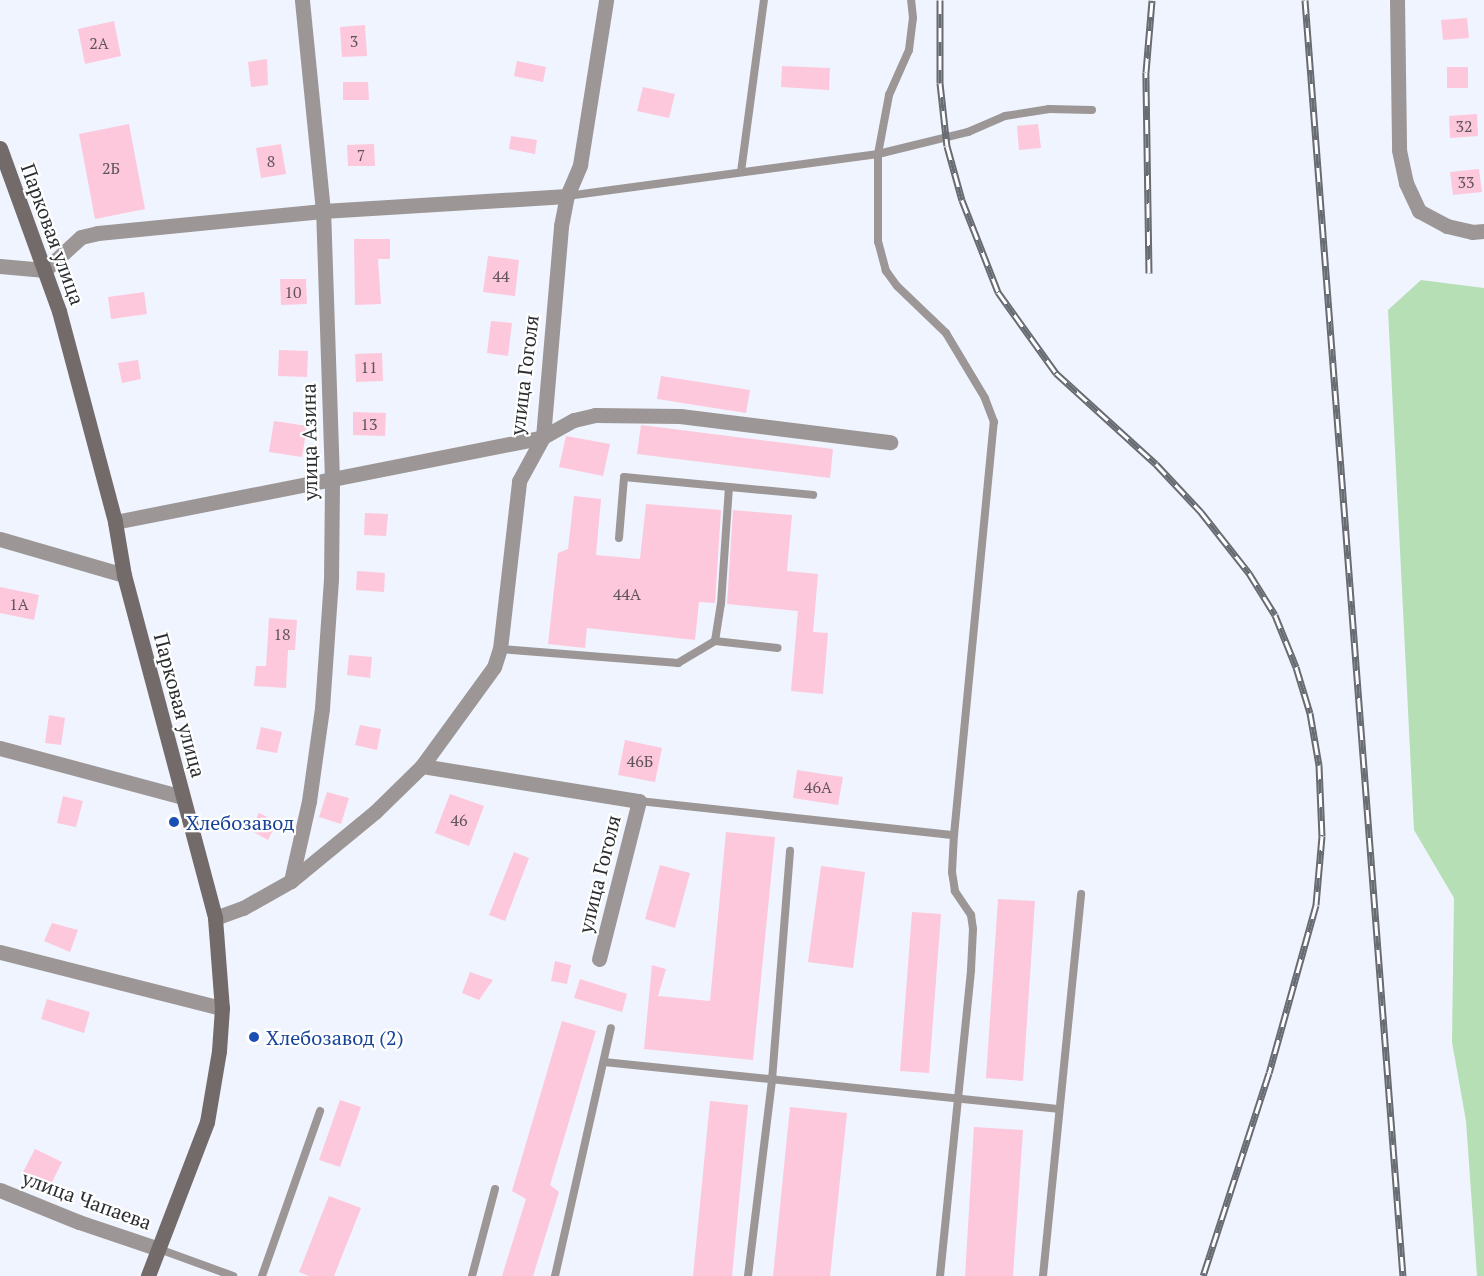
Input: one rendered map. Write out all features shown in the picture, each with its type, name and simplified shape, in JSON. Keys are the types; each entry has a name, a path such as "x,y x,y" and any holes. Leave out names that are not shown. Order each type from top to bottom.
{"main road":[{"name":"Парковая улица","path":"0,148 59,311 115,522 124,575 215,918 222,1008 219,1051 207,1122 148,1276"}],"street":[{"name":"улица Азина","path":"291,881 309,801 322,708 331,580 332,479 323,211 302,0"},
{"name":"улица Гоголя","path":"215,918 243,908 291,881 375,812 422,766 494,668 500,649 519,481 543,437 561,226 567,196 580,165 606,0"},
{"path":"1397,0 1399,150 1406,183 1419,211 1447,226 1472,232 1484,231"},
{"path":"0,266 45,270 81,237 98,233 323,211 567,196"},
{"path":"115,522 543,437 574,420 595,415 680,416 890,442"},
{"path":"0,539 124,575"},
{"path":"0,748 183,797"},
{"name":"улица Гоголя","path":"422,766 639,801 599,959"},
{"path":"0,952 222,1008"},
{"name":"улица Чапаева","path":"0,1190 78,1222 159,1249"}],"lane":[{"path":"741,172 764,0"},
{"path":"911,0 913,18 909,50 889,95 878,154 878,242 886,271 897,286 946,333 984,398 994,422 954,835 952,872 955,891 971,915 973,929 940,1276"},
{"path":"567,196 878,154 968,132 1005,116 1049,109 1092,110"},
{"path":"619,538 624,477 813,495"},
{"path":"715,641 729,487"},
{"path":"500,649 678,663 715,641 778,648"},
{"path":"639,801 954,835"},
{"path":"748,1276 772,1080 790,851"},
{"path":"1043,1276 1081,894"},
{"path":"555,1276 611,1028"},
{"path":"604,1062 1058,1109"},
{"path":"262,1276 320,1110"},
{"path":"472,1276 495,1189"},
{"path":"159,1249 233,1276"}],"green space":[{"path":"1421,280 1484,288 1484,1276 1477,1276 1466,1121 1452,1042 1454,898 1414,830 1388,310"}],"building":[{"path":"1467,18 1469,38 1443,40 1441,20"},
{"path":"114,21 121,56 85,64 78,29"},
{"path":"365,25 367,56 342,57 340,27"},
{"path":"267,59 268,85 251,87 248,62"},
{"path":"517,61 546,67 543,82 514,76"},
{"path":"782,66 830,68 829,90 781,87"},
{"path":"1447,67 1468,67 1468,88 1447,88"},
{"path":"343,82 368,82 369,100 343,100"},
{"path":"643,87 675,94 669,118 637,111"},
{"path":"1477,114 1478,136 1450,138 1449,116"},
{"path":"129,124 145,209 95,219 79,134"},
{"path":"1038,124 1041,148 1019,150 1017,126"},
{"path":"511,136 537,140 535,154 509,149"},
{"path":"281,144 286,174 261,178 256,148"},
{"path":"374,144 375,166 348,166 347,145"},
{"path":"1479,169 1482,192 1453,195 1450,172"},
{"path":"354,239 390,239 390,259 378,259 381,304 355,305"},
{"path":"488,256 519,260 515,296 483,292"},
{"path":"280,279 306,279 307,304 281,305"},
{"path":"144,292 147,314 111,319 108,297"},
{"path":"491,321 512,323 508,356 487,353"},
{"path":"279,350 308,351 307,377 278,376"},
{"path":"382,353 383,381 356,382 355,354"},
{"path":"138,360 141,379 122,383 118,363"},
{"path":"661,376 750,390 746,413 657,399"},
{"path":"353,412 386,413 385,436 353,435"},
{"path":"274,421 307,426 302,457 269,452"},
{"path":"641,425 833,449 830,478 637,454"},
{"path":"566,436 610,444 603,476 559,467"},
{"path":"574,496 601,499 596,555 640,559 646,504 721,510 715,603 699,602 695,640 587,628 585,648 548,644 558,553 568,549"},
{"path":"733,510 792,515 787,571 818,574 813,632 828,633 823,694 791,691 798,611 727,604"},
{"path":"365,513 388,514 386,536 364,535"},
{"path":"357,571 385,573 384,592 356,590"},
{"path":"0,587 39,595 34,620 0,613"},
{"path":"269,618 297,620 295,650 288,650 286,688 254,686 256,666 266,666"},
{"path":"349,655 372,657 370,678 347,675"},
{"path":"49,715 65,718 61,745 45,743"},
{"path":"360,725 381,729 377,750 355,745"},
{"path":"261,727 282,732 277,753 256,749"},
{"path":"625,740 662,748 655,782 618,775"},
{"path":"797,770 843,777 838,805 793,798"},
{"path":"327,792 349,798 341,824 319,817"},
{"path":"450,794 484,806 469,846 435,833"},
{"path":"63,796 83,801 76,827 57,823"},
{"path":"259,813 277,822 268,840 250,830"},
{"path":"726,832 775,837 753,1060 644,1049 652,965 666,969 658,996 710,1001"},
{"path":"514,852 529,858 505,921 489,915"},
{"path":"660,865 690,873 675,928 645,919"},
{"path":"821,866 865,872 853,968 808,962"},
{"path":"998,899 1035,901 1023,1081 986,1078"},
{"path":"912,912 941,914 929,1073 900,1071"},
{"path":"52,923 78,930 70,952 44,941"},
{"path":"555,961 571,965 567,984 551,981"},
{"path":"470,972 493,980 479,1000 462,993"},
{"path":"580,979 627,994 622,1012 574,998"},
{"path":"47,999 90,1012 84,1033 41,1019"},
{"path":"562,1021 596,1031 550,1185 559,1192 533,1276 502,1276 526,1199 512,1191"},
{"path":"340,1100 361,1107 340,1167 319,1160"},
{"path":"710,1101 748,1105 732,1276 693,1276"},
{"path":"790,1107 847,1113 830,1276 773,1276"},
{"path":"974,1127 1023,1130 1013,1276 965,1276"},
{"path":"35,1149 62,1162 50,1186 22,1174"},
{"path":"329,1196 361,1208 334,1276 309,1276 299,1272"}],"railway":[{"path":"940,0 940,83 947,146 962,200 998,292 1056,373 1156,464 1201,512 1249,573 1275,615 1296,667 1310,713 1319,765 1322,836 1316,905 1269,1073 1203,1276"},
{"path":"1149,273 1146,72 1152,0"},
{"path":"1305,0 1403,1276"}],"place":[{"name":"Хлебозавод","path":"174,822"},
{"name":"Хлебозавод (2)","path":"254,1037"}]}
